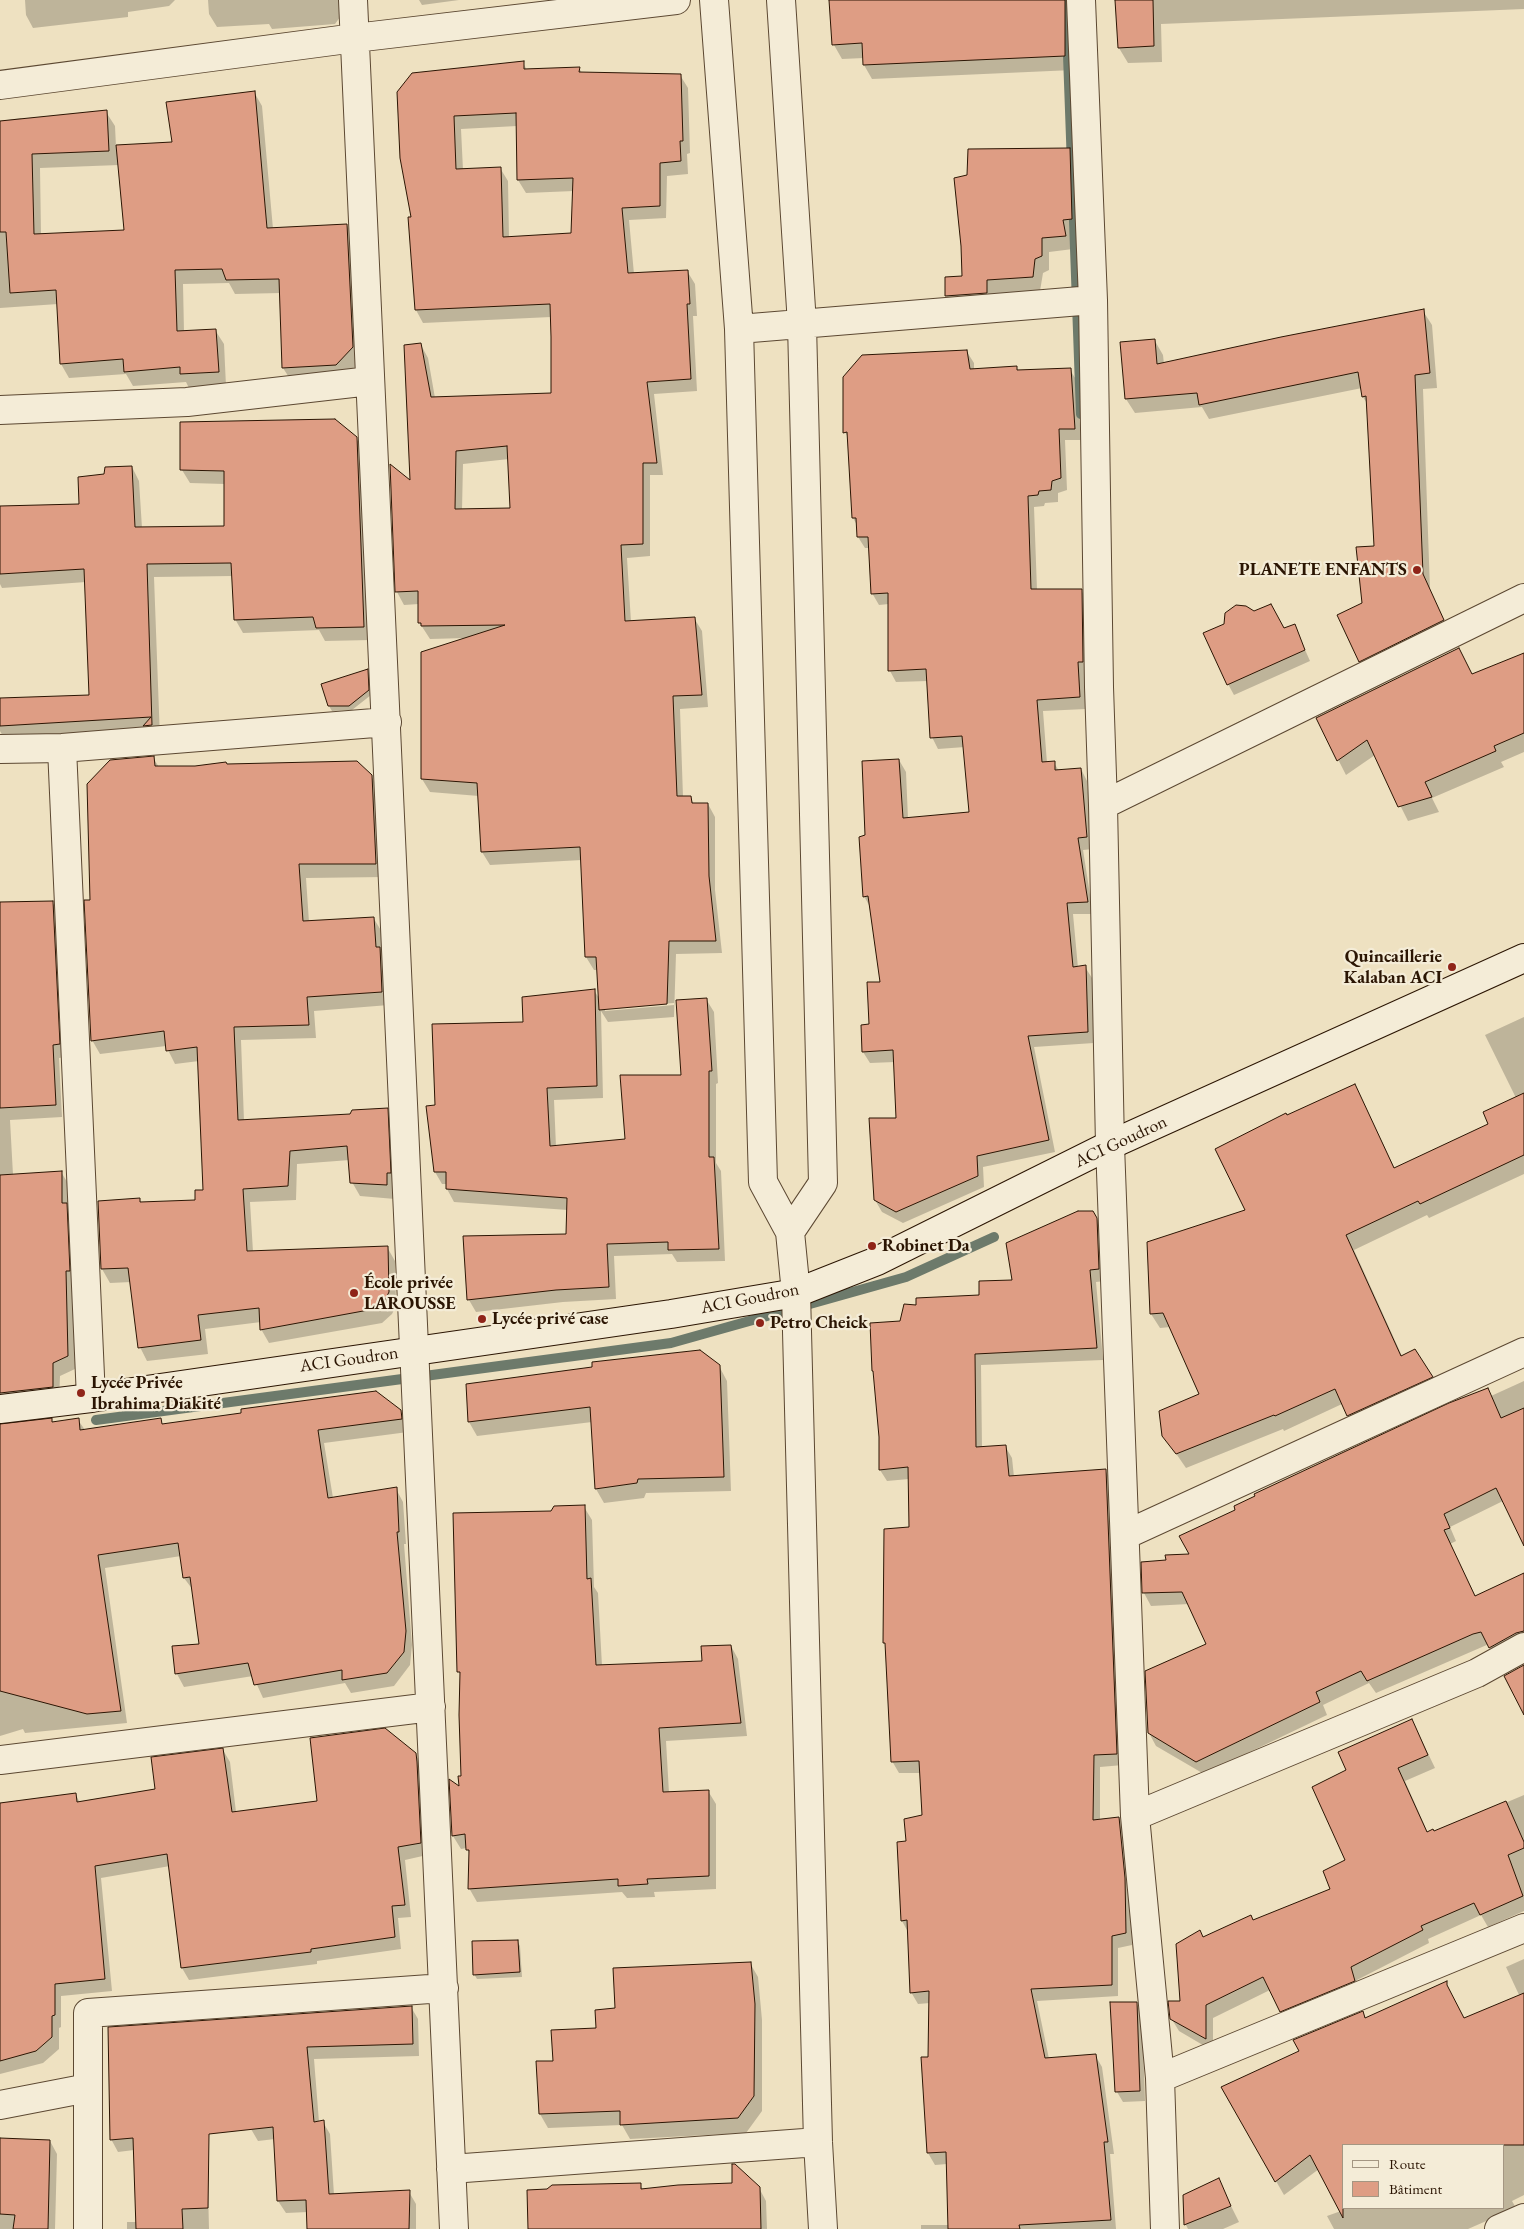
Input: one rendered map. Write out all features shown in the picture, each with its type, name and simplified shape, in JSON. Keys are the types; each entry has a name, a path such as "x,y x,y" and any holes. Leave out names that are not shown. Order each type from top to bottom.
{"street":[{"path":"353,0 454,2229"},
{"path":"0,85 355,38 676,0"},
{"path":"714,0 739,329 763,1182 790,1232 796,1293 818,2142 823,2229"},
{"path":"781,0 802,324 822,1183 790,1232"},
{"path":"1081,0 1093,300 1098,687 1103,805 1110,1145 1135,1816 1160,2078 1164,2229"},
{"path":"739,329 1093,300"},
{"path":"0,410 187,402 370,381"},
{"path":"1103,805 1524,598"},
{"path":"0,749 62,748 387,722"},
{"path":"62,748 91,1398"},
{"name":"ACI Goudron","path":"0,1409 91,1398 671,1314 796,1293 878,1261 1110,1145 1524,958"},
{"path":"1125,1535 1524,1352"},
{"path":"1135,1816 1477,1673 1524,1647"},
{"path":"0,1760 431,1708"},
{"path":"1160,2078 1524,1928"},
{"path":"88,2229 88,2013 444,1988"},
{"path":"0,2105 88,2088"},
{"path":"450,2169 818,2142"},
{"path":"1499,2229 1524,2218"}],"building":[{"path":"829,0 1065,0 1065,56 863,65 862,43 832,45"},
{"path":"1115,0 1153,0 1154,46 1118,48"},
{"path":"524,61 524,69 580,67 579,72 681,74 683,141 680,141 681,161 660,163 660,206 622,208 628,273 688,270 690,304 687,304 691,379 647,382 657,463 643,463 643,544 621,545 625,621 695,617 702,695 673,696 677,796 691,796 692,803 708,803 709,876 716,941 669,941 667,1004 599,1010 596,957 585,957 580,847 481,852 477,783 421,779 421,652 505,625 421,626 421,623 418,623 418,591 395,592 390,464 410,480 404,345 421,343 431,397 551,393 551,337 550,304 415,310 408,217 411,217 400,158 397,92 412,73","holes":["516,113 517,180 573,178 571,233 503,237 501,167 456,169 454,116","507,446 510,508 455,509 456,451"]},
{"path":"255,91 267,228 347,224 353,347 336,365 282,368 279,279 226,280 222,269 175,270 177,331 216,329 219,372 180,374 180,367 124,372 123,359 60,364 56,290 10,293 6,232 0,232 0,121 107,110 109,151 32,154 34,234 124,230 116,145 172,142 166,102"},
{"path":"1070,148 1072,219 1063,220 1066,236 1042,238 1042,256 1035,259 1033,277 987,280 987,293 945,296 945,277 962,276 954,178 967,175 968,149"},
{"path":"1424,309 1430,373 1415,375 1423,574 1444,620 1359,662 1337,615 1362,603 1356,547 1374,546 1366,396 1362,397 1358,372 1199,405 1197,393 1125,399 1120,342 1155,339 1157,364"},
{"path":"967,350 970,369 1017,366 1017,370 1071,368 1075,429 1059,429 1061,478 1052,481 1051,490 1039,491 1038,495 1028,496 1031,589 1082,589 1083,662 1078,662 1080,697 1037,700 1042,762 1055,761 1055,770 1081,768 1087,837 1078,838 1088,902 1067,903 1073,967 1086,965 1088,1032 1028,1036 1049,1140 977,1156 978,1176 896,1212 874,1200 869,1118 896,1118 893,1050 862,1052 861,1025 869,1024 867,982 880,982 868,896 863,897 859,837 865,835 862,761 899,759 903,818 969,812 962,736 930,738 926,669 888,671 888,593 871,594 868,537 857,537 856,518 852,518 847,432 843,433 843,377 862,355"},
{"path":"335,419 357,437 364,627 316,628 313,617 234,620 231,563 147,564 152,725 143,726 151,717 0,726 0,698 89,695 84,569 0,574 0,506 79,504 78,477 104,474 105,467 132,466 135,527 224,526 224,471 180,470 180,422"},
{"path":"1271,604 1284,628 1295,624 1305,650 1227,685 1203,633 1224,624 1225,613 1236,605 1246,606 1254,611"},
{"path":"1459,648 1472,674 1524,653 1524,733 1494,746 1496,751 1425,782 1432,797 1398,807 1367,740 1337,761 1316,718"},
{"path":"368,669 369,690 349,706 328,706 321,684"},
{"path":"154,756 155,766 195,766 226,762 227,764 357,761 372,775 376,864 299,864 303,921 374,917 376,947 380,947 382,992 307,997 309,1025 234,1027 238,1120 350,1114 352,1110 388,1108 391,1173 387,1173 387,1185 350,1183 347,1146 290,1151 288,1186 243,1189 247,1251 388,1246 389,1292 385,1300 374,1309 260,1330 259,1308 198,1315 201,1340 138,1348 128,1268 101,1269 98,1201 140,1198 140,1202 195,1200 195,1190 203,1190 197,1047 166,1051 164,1031 91,1041 84,900 90,900 87,784 110,760"},
{"path":"53,901 60,1044 53,1045 56,1105 0,1108 0,902"},
{"path":"595,989 597,1086 547,1088 550,1146 625,1139 620,1075 681,1075 676,1000 707,998 712,1071 709,1071 709,1157 714,1157 719,1249 668,1250 668,1242 607,1244 609,1287 556,1290 467,1300 463,1236 566,1234 567,1198 446,1189 446,1172 434,1172 426,1106 435,1105 432,1024 523,1022 522,997"},
{"path":"1355,1084 1394,1168 1488,1124 1483,1112 1524,1093 1524,1155 1420,1204 1418,1201 1346,1235 1401,1356 1415,1349 1433,1377 1347,1416 1335,1389 1275,1416 1176,1454 1162,1436 1159,1411 1199,1394 1163,1313 1150,1314 1147,1242 1245,1210 1215,1149 1286,1113 1287,1115"},
{"path":"62,1171 62,1203 67,1203 70,1271 66,1271 68,1356 53,1363 53,1387 0,1393 0,1175"},
{"path":"1078,1211 1093,1211 1097,1218 1099,1269 1090,1270 1097,1348 975,1354 976,1447 1006,1445 1009,1476 1106,1469 1117,1754 1094,1755 1093,1820 1119,1817 1125,1878 1126,1933 1112,1936 1112,1985 1031,1989 1045,2058 1096,2054 1108,2142 1104,2142 1111,2220 1019,2225 1020,2229 948,2229 946,2152 927,2153 921,2057 928,2057 929,1991 910,1993 907,1920 901,1921 897,1842 906,1841 904,1819 922,1815 919,1761 891,1762 885,1643 883,1643 884,1529 909,1527 908,1467 879,1470 879,1437 872,1371 870,1323 900,1321 904,1304 916,1305 916,1298 979,1295 979,1281 1012,1280 1006,1243"},
{"path":"700,1350 720,1365 724,1477 638,1479 637,1483 595,1489 590,1407 468,1422 466,1384 592,1367 592,1362"},
{"path":"1488,1388 1501,1418 1524,1408 1524,1546 1496,1488 1444,1514 1450,1528 1444,1530 1475,1596 1524,1573 1524,1631 1516,1633 1489,1648 1481,1632 1473,1634 1367,1681 1361,1671 1316,1692 1320,1702 1196,1762 1148,1733 1145,1671 1206,1644 1182,1592 1142,1593 1141,1562 1166,1560 1165,1555 1189,1554 1179,1536 1235,1510 1234,1506 1255,1496 1254,1494 1449,1403"},
{"path":"376,1391 401,1410 402,1419 318,1430 328,1498 397,1487 399,1532 397,1532 406,1631 404,1652 387,1673 342,1680 342,1670 254,1685 248,1663 175,1674 172,1646 199,1644 190,1577 183,1578 178,1543 98,1555 121,1711 87,1714 0,1691 0,1424 52,1418 52,1422 79,1418 80,1430 161,1418 162,1424 241,1413 241,1409"},
{"path":"585,1505 587,1579 591,1578 596,1665 702,1661 701,1646 731,1645 741,1723 659,1728 663,1792 709,1790 709,1876 647,1879 648,1884 618,1886 618,1879 468,1889 469,1850 466,1850 465,1834 452,1836 449,1779 459,1786 458,1776 461,1776 460,1672 457,1672 453,1513 551,1511 554,1506"},
{"path":"1524,1665 1524,1715 1504,1676"},
{"path":"1412,1719 1428,1755 1398,1768 1427,1832 1433,1829 1434,1831 1506,1801 1524,1842 1524,1848 1508,1855 1523,1896 1480,1915 1474,1903 1421,1926 1423,1930 1351,1967 1355,1981 1280,2012 1263,1977 1206,2005 1206,2039 1170,2019 1168,2001 1180,2001 1176,1944 1200,1930 1203,1937 1251,1915 1253,1920 1330,1889 1323,1871 1345,1860 1312,1787 1346,1770 1338,1752"},
{"path":"385,1728 416,1753 421,1843 398,1847 405,1905 392,1906 395,1937 311,1949 311,1952 181,1968 167,1854 95,1866 105,1979 55,1984 55,2015 52,2016 52,2037 36,2051 0,2061 0,1803 76,1793 77,1802 155,1789 151,1757 223,1748 232,1812 317,1801 310,1738"},
{"path":"518,1940 520,1972 473,1975 472,1941"},
{"path":"751,1962 755,2004 754,2096 738,2118 620,2125 620,2111 539,2114 536,2061 553,2061 551,2030 596,2028 595,2010 615,2008 613,1968"},
{"path":"1447,1981 1447,1985 1464,2018 1524,1993 1524,2145 1342,2144 1343,2218 1310,2155 1275,2182 1221,2087 1299,2051 1293,2040 1363,2011 1365,2018"},
{"path":"1110,2002 1137,2002 1140,2091 1115,2092"},
{"path":"412,2006 413,2044 307,2047 314,2122 324,2120 329,2194 410,2190 409,2229 307,2229 306,2200 277,2201 273,2127 209,2134 208,2208 182,2209 183,2229 136,2229 133,2138 110,2140 108,2027"},
{"path":"0,2138 50,2140 48,2229 13,2229 15,2215 0,2214"},
{"path":"732,2164 735,2164 760,2187 761,2229 528,2229 527,2190 547,2189 552,2185 641,2183 641,2189 678,2185 732,2183"},
{"path":"1219,2178 1231,2206 1184,2225 1183,2195"}],"waterway":[{"path":"1066,0 1081,414"},
{"path":"96,1420 671,1343 906,1277 994,1237"}],"place":[{"name":"PLANETE ENFANTS","path":"1417,570"},
{"name":"Quincaillerie Kalaban ACI","path":"1452,967"},
{"name":"Robinet Da","path":"872,1246"},
{"name":"École privée LAROUSSE","path":"354,1293"},
{"name":"Lycée privé case","path":"482,1319"},
{"name":"Petro Cheick","path":"760,1323"},
{"name":"Lycée Privée Ibrahima Diakité","path":"81,1393"}]}
